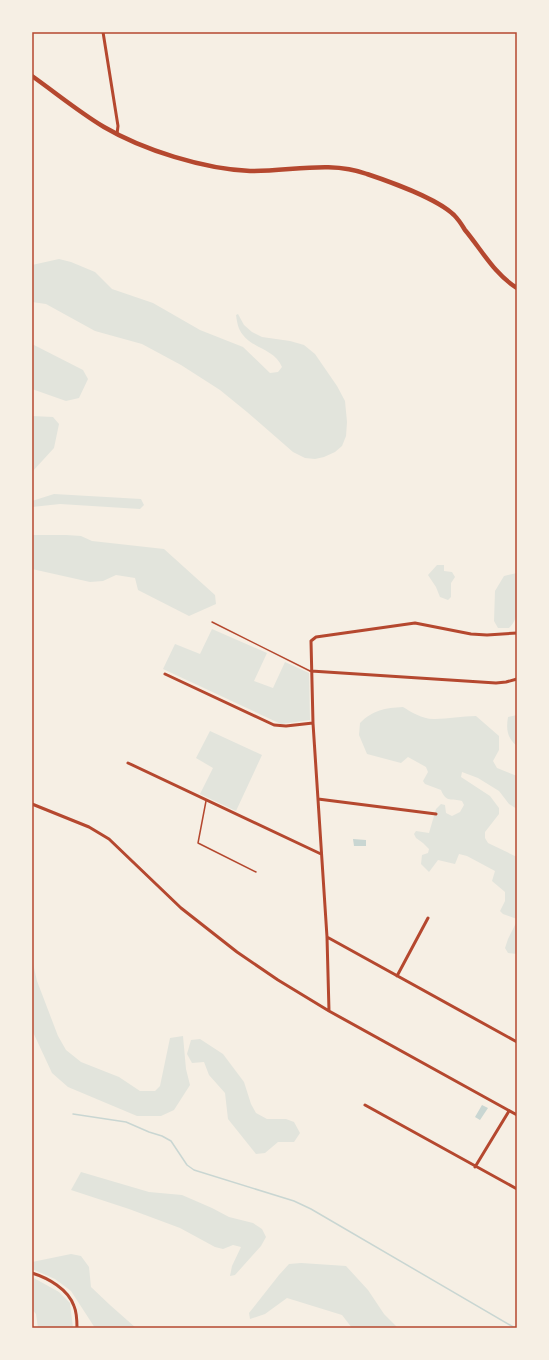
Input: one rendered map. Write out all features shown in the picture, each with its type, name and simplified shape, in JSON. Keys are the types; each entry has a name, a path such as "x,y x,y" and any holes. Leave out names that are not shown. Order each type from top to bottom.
{"main road":[{"path":"32,76 90,118 117,134 157,151 194,162 236,170 264,171 308,167 346,169 366,173 419,195 438,204 455,216 494,267 504,278 517,288"}],"street":[{"path":"103,32 118,126 117,134"},
{"path":"329,1011 327,938 313,722 310,642 313,638 319,636 415,623 471,634 487,635 517,633"},
{"path":"311,671 496,683 517,679"},
{"path":"165,674 274,725 286,726 313,722"},
{"path":"128,763 321,854"},
{"path":"318,799 436,814"},
{"path":"32,804 89,828 108,839 180,908 237,952 278,980 329,1011 517,1115"},
{"path":"397,976 428,918"},
{"path":"327,938 517,1042"},
{"path":"365,1105 517,1189"},
{"path":"476,1167 509,1111"},
{"path":"32,1273 46,1279 68,1295 75,1307 77,1328"}],"lane":[{"path":"212,622 311,671"},
{"path":"206,799 198,843 256,872"}],"shaded area":[{"path":"59,259 71,262 95,272 112,289 153,303 200,330 243,347 270,373 278,372 282,367 279,361 269,352 252,343 243,335 237,323 236,315 238,314 244,325 252,332 262,337 290,341 304,345 315,354 337,386 345,401 347,422 346,436 342,446 335,452 324,457 315,459 305,458 293,452 220,390 181,365 142,344 95,331 46,304 32,302 32,265"},
{"path":"32,344 83,370 88,379 79,398 66,401 32,389"},
{"path":"32,416 53,417 59,424 54,448 32,472"},
{"path":"54,494 141,499 144,505 140,509 60,504 32,507 32,501"},
{"path":"32,535 81,536 92,541 164,549 215,595 216,604 189,616 138,590 135,578 116,575 103,581 90,582 32,569"},
{"path":"437,565 444,565 444,571 452,572 455,577 451,583 451,597 448,600 440,597 436,587 428,575"},
{"path":"517,573 516,618 509,628 498,628 494,621 495,591 504,576"},
{"path":"212,629 267,653 254,681 273,688 285,662 309,673 310,720 281,724 163,669 175,644 200,654"},
{"path":"403,707 418,715 431,719 476,716 499,736 499,750 493,761 497,768 517,776 517,809 509,804 499,791 478,778 462,772 461,777 490,796 499,808 499,814 485,832 485,838 488,843 517,857 517,919 503,914 500,911 505,901 505,892 492,881 495,871 467,856 459,854 455,864 438,860 429,872 421,864 422,855 428,853 429,849 416,838 414,834 416,831 429,833 436,809 441,804 445,805 446,813 452,816 460,812 464,805 462,801 447,798 441,790 425,784 423,781 428,772 426,767 408,757 401,763 367,754 359,735 360,723 370,715 380,710"},
{"path":"517,715 517,746 509,736 507,725 508,717"},
{"path":"210,731 262,755 236,811 200,794 213,768 196,758"},
{"path":"353,839 366,840 366,846 354,846"},
{"path":"517,921 517,954 508,953 505,948"},
{"path":"32,959 37,981 58,1036 66,1050 81,1062 119,1077 140,1091 155,1091 160,1086 170,1038 183,1036 186,1069 190,1085 174,1110 161,1116 137,1116 68,1087 52,1073 32,1030"},
{"path":"200,1039 223,1054 244,1082 251,1104 256,1113 267,1119 286,1119 294,1122 300,1133 294,1142 278,1142 265,1153 256,1154 228,1119 225,1093 209,1075 204,1062 192,1063 187,1054 191,1040"},
{"path":"482,1105 488,1108 480,1120 475,1117"},
{"path":"81,1172 149,1192 182,1195 229,1217 253,1223 262,1229 266,1237 261,1246 235,1275 230,1276 232,1266 241,1247 233,1245 223,1249 215,1247 180,1228 71,1190"},
{"path":"71,1254 81,1256 89,1267 91,1287 136,1328 95,1328 71,1291 55,1279 32,1269 32,1262"},
{"path":"301,1263 346,1266 368,1290 384,1314 398,1328 352,1328 342,1315 287,1298 265,1314 250,1319 249,1313 289,1264"},
{"path":"32,1277 59,1292 70,1303 73,1328 38,1328 36,1314 32,1309"}],"waterway":[{"path":"73,1114 126,1122 162,1136 171,1141 187,1165 194,1170 294,1201 311,1209 515,1328"}]}
